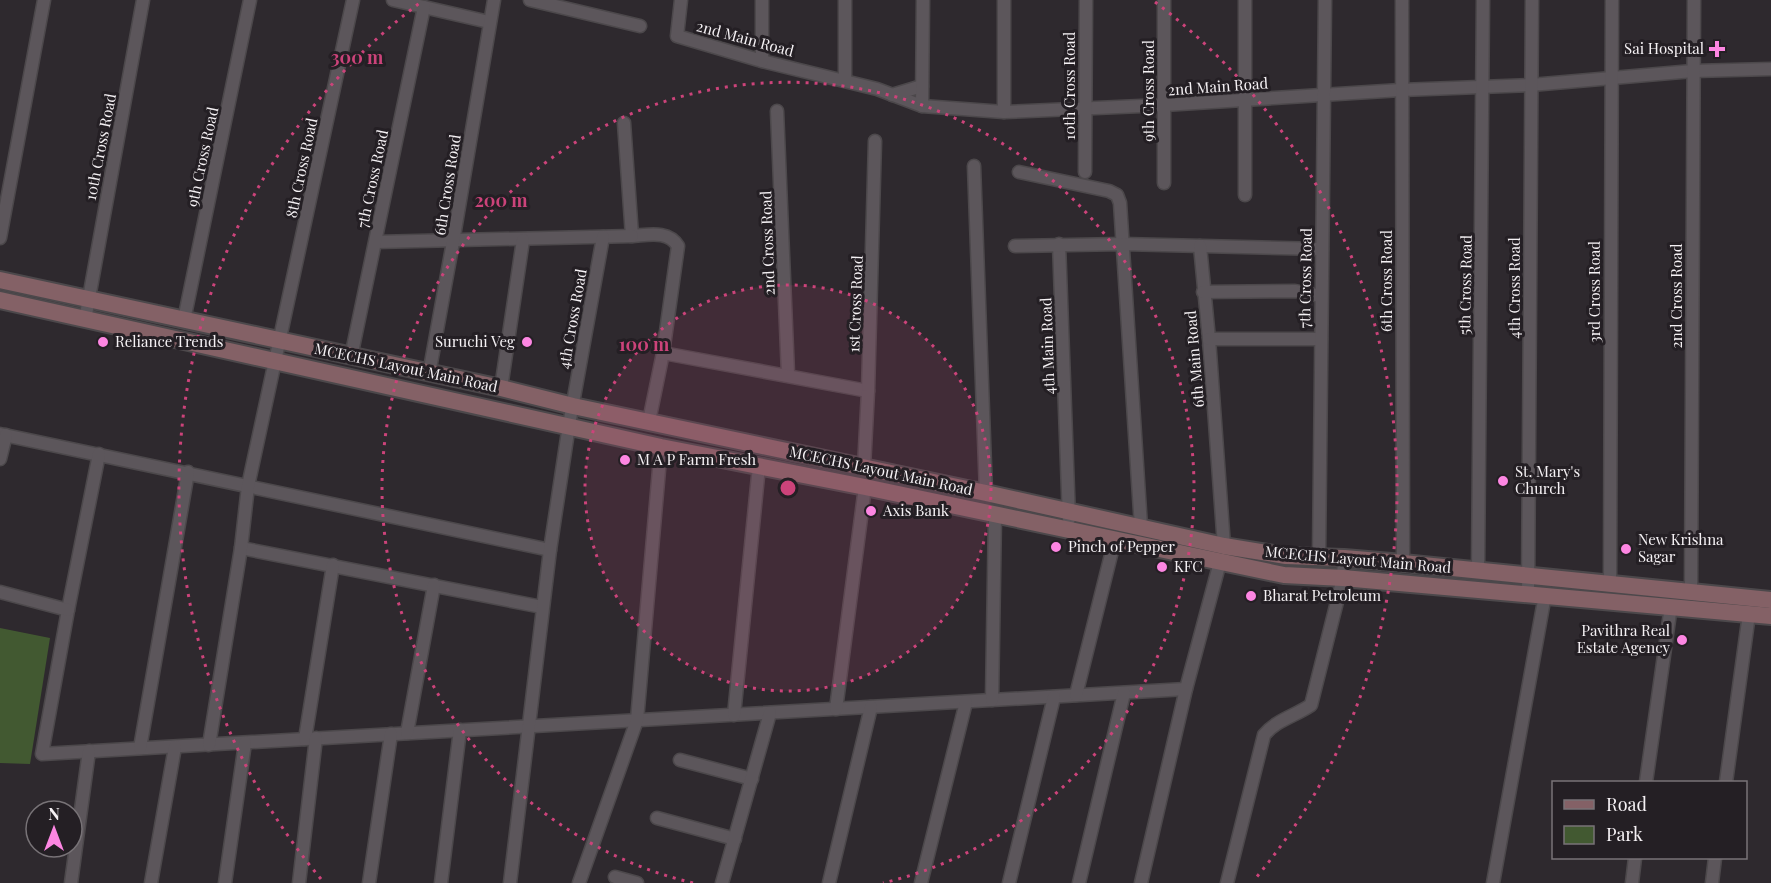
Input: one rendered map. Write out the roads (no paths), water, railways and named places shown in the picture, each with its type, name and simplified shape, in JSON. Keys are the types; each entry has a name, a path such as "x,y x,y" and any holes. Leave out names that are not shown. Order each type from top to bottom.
{"main road":[{"name":"MCECHS Layout Main Road","path":"0,280 501,388 573,406 1141,527 1284,575 1343,578 1771,616"},
{"name":"MCECHS Layout Main Road","path":"0,300 661,447 1115,539 1222,554 1344,558 1771,600"}],"street":[{"path":"0,238 44,0"},
{"name":"10th Cross Road","path":"85,320 144,0"},
{"name":"9th Cross Road","path":"184,320 250,0"},
{"name":"8th Cross Road","path":"209,745 249,486 353,0"},
{"path":"393,0 489,22"},
{"name":"6th Cross Road","path":"429,374 494,0"},
{"path":"530,0 640,26"},
{"name":"2nd Main Road","path":"681,0 677,36 762,61 845,80 922,106 1004,112 1530,85 1693,71 1771,69"},
{"path":"762,0 762,61"},
{"path":"845,0 845,80"},
{"path":"922,106 923,0"},
{"path":"1004,0 1004,112"},
{"name":"10th Cross Road","path":"1084,171 1086,0"},
{"name":"9th Cross Road","path":"1164,0 1164,183"},
{"path":"1245,0 1245,195"},
{"name":"7th Cross Road","path":"1319,557 1325,0"},
{"name":"6th Cross Road","path":"1402,0 1403,563"},
{"name":"5th Cross Road","path":"1478,571 1483,0"},
{"name":"4th Cross Road","path":"1493,883 1536,595 1529,576 1532,0"},
{"name":"3rd Cross Road","path":"1610,584 1612,0"},
{"name":"2nd Cross Road","path":"1690,591 1694,0"},
{"name":"7th Cross Road","path":"351,357 424,7"},
{"path":"892,95 922,86"},
{"name":"2nd Cross Road","path":"777,111 788,374"},
{"path":"624,123 632,236"},
{"name":"1st Cross Road","path":"864,467 875,141"},
{"path":"974,166 986,493"},
{"path":"1019,171 1109,191 1117,195 1120,202 1141,527"},
{"path":"375,242 453,242 664,235 674,239 678,246 663,352 649,421"},
{"name":"4th Cross Road","path":"510,883 550,550 569,425 603,237"},
{"path":"501,388 523,240"},
{"name":"4th Main Road","path":"1059,244 1070,511 1068,529"},
{"path":"1015,246 1123,244 1322,249"},
{"name":"6th Main Road","path":"1141,883 1186,689 1222,554 1209,339 1200,246"},
{"path":"1203,292 1295,291 1321,296"},
{"path":"1209,339 1320,339"},
{"path":"663,352 868,391"},
{"path":"0,459 3,435 188,472 550,550"},
{"path":"579,883 637,720 661,447"},
{"path":"99,454 42,754 1186,689"},
{"path":"734,715 759,466"},
{"path":"140,748 188,472"},
{"path":"836,709 865,487"},
{"path":"992,700 994,514"},
{"path":"1076,695 1115,539"},
{"path":"241,548 542,607"},
{"path":"1227,883 1263,735 1272,725 1296,716 1311,705 1343,578 1344,558"},
{"path":"299,883 311,739 333,565"},
{"path":"407,733 434,585"},
{"path":"0,592 68,610"},
{"path":"1646,781 1671,606"},
{"path":"1726,781 1749,614"},
{"path":"1079,883 1124,693"},
{"path":"1009,883 1054,697"},
{"path":"921,883 966,702"},
{"path":"829,883 871,707"},
{"path":"722,883 770,713"},
{"path":"441,883 460,730"},
{"path":"369,883 391,734"},
{"path":"225,883 245,742"},
{"path":"151,883 175,747"},
{"path":"70,883 89,751"},
{"path":"680,760 752,779"},
{"path":"657,818 735,839"},
{"path":"1632,883 1635,859"},
{"path":"1712,883 1715,859"},
{"path":"615,878 638,883"}],"place":[{"name":"Sai Hospital","path":"1717,49"},
{"name":"Reliance Trends","path":"103,342"},
{"name":"Suruchi Veg","path":"527,342"},
{"name":"M A P Farm Fresh","path":"625,460"},
{"name":"St. Mary's Church","path":"1503,481"},
{"name":"Axis Bank","path":"871,511"},
{"name":"Pinch of Pepper","path":"1056,547"},
{"name":"New Krishna Sagar","path":"1626,549"},
{"name":"KFC","path":"1162,567"},
{"name":"Bharat Petroleum","path":"1251,596"},
{"name":"Pavithra Real Estate Agency","path":"1682,640"}]}
